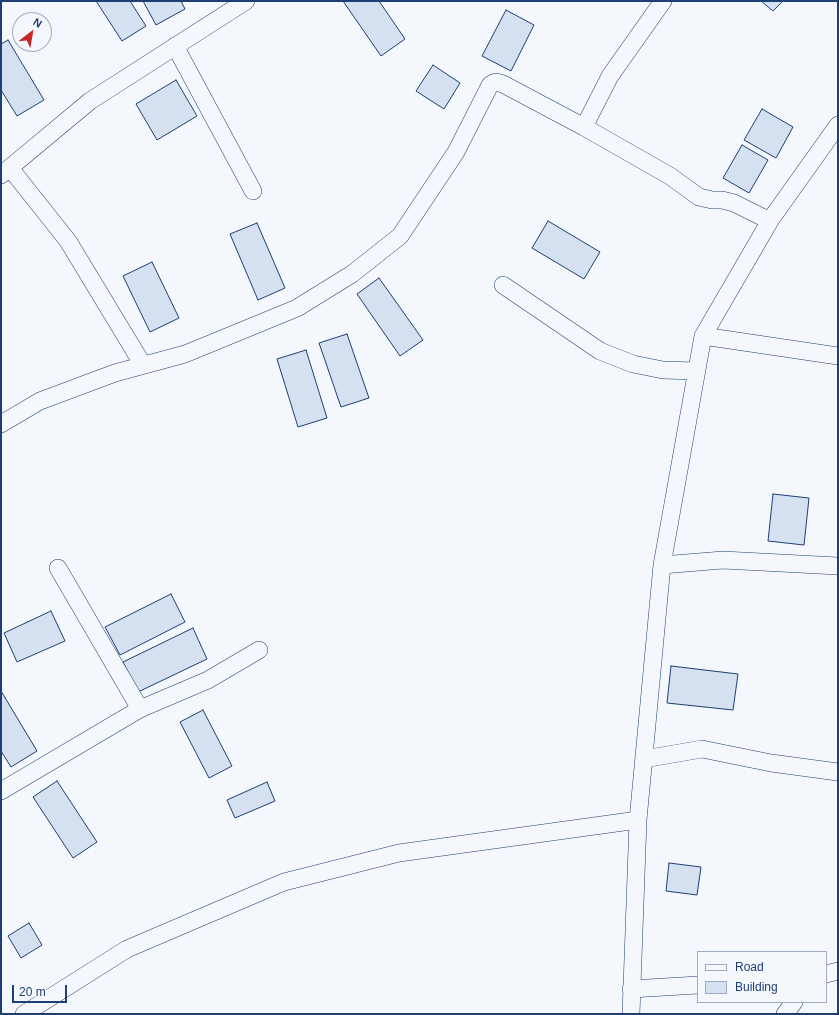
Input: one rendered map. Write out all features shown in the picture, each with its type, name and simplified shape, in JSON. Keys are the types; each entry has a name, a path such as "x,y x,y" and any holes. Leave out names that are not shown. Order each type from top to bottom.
{"street":[{"path":"143,365 68,240 5,171 90,101 246,1"},
{"path":"584,126 610,76 663,1"},
{"path":"175,46 253,191"},
{"path":"1,424 40,400 115,373 184,354 297,308 352,274 400,236 456,152 490,85 496,82 503,84 584,126 670,176 700,197 734,203 770,221"},
{"path":"631,1014 638,820 662,565 703,336 770,221 837,129"},
{"path":"503,285 600,351 633,364 655,369 696,371"},
{"path":"703,336 838,356"},
{"path":"662,565 723,560 838,566"},
{"path":"58,568 140,709"},
{"path":"1,791 140,709 208,680 259,650"},
{"path":"644,758 702,749 771,763 838,772"},
{"path":"24,1014 127,949 284,882 399,853 638,820"},
{"path":"827,974 838,971"},
{"path":"631,989 697,985"},
{"path":"785,1014 793,1003"}],"building":[{"path":"96,1 130,1 146,26 122,41"},
{"path":"143,1 181,1 185,9 156,25"},
{"path":"343,1 379,1 405,39 381,56"},
{"path":"761,1 783,1 773,11"},
{"path":"506,10 534,25 511,71 482,56"},
{"path":"8,40 12,47 12,52 15,52 44,100 17,116 1,90 1,44"},
{"path":"433,65 460,83 444,109 416,91"},
{"path":"176,80 197,116 157,140 136,104"},
{"path":"762,109 793,127 776,158 744,140"},
{"path":"742,145 768,160 749,193 723,178"},
{"path":"548,221 600,252 584,279 532,248"},
{"path":"257,223 285,288 258,300 230,234"},
{"path":"152,262 179,318 150,332 123,276"},
{"path":"379,278 423,340 400,356 357,294"},
{"path":"347,334 369,398 341,407 319,343"},
{"path":"306,350 327,418 298,427 277,359"},
{"path":"773,494 809,498 804,545 768,541"},
{"path":"171,594 185,622 120,655 105,627"},
{"path":"51,611 65,641 17,662 4,633"},
{"path":"193,628 207,659 138,692 123,662"},
{"path":"671,666 738,674 733,710 667,703"},
{"path":"1,691 37,751 11,767 1,751"},
{"path":"203,710 232,766 209,778 180,722"},
{"path":"57,781 97,842 73,858 33,797"},
{"path":"267,782 275,801 235,818 227,800"},
{"path":"669,863 701,867 697,895 666,891"},
{"path":"29,923 42,945 21,958 8,936"}]}
